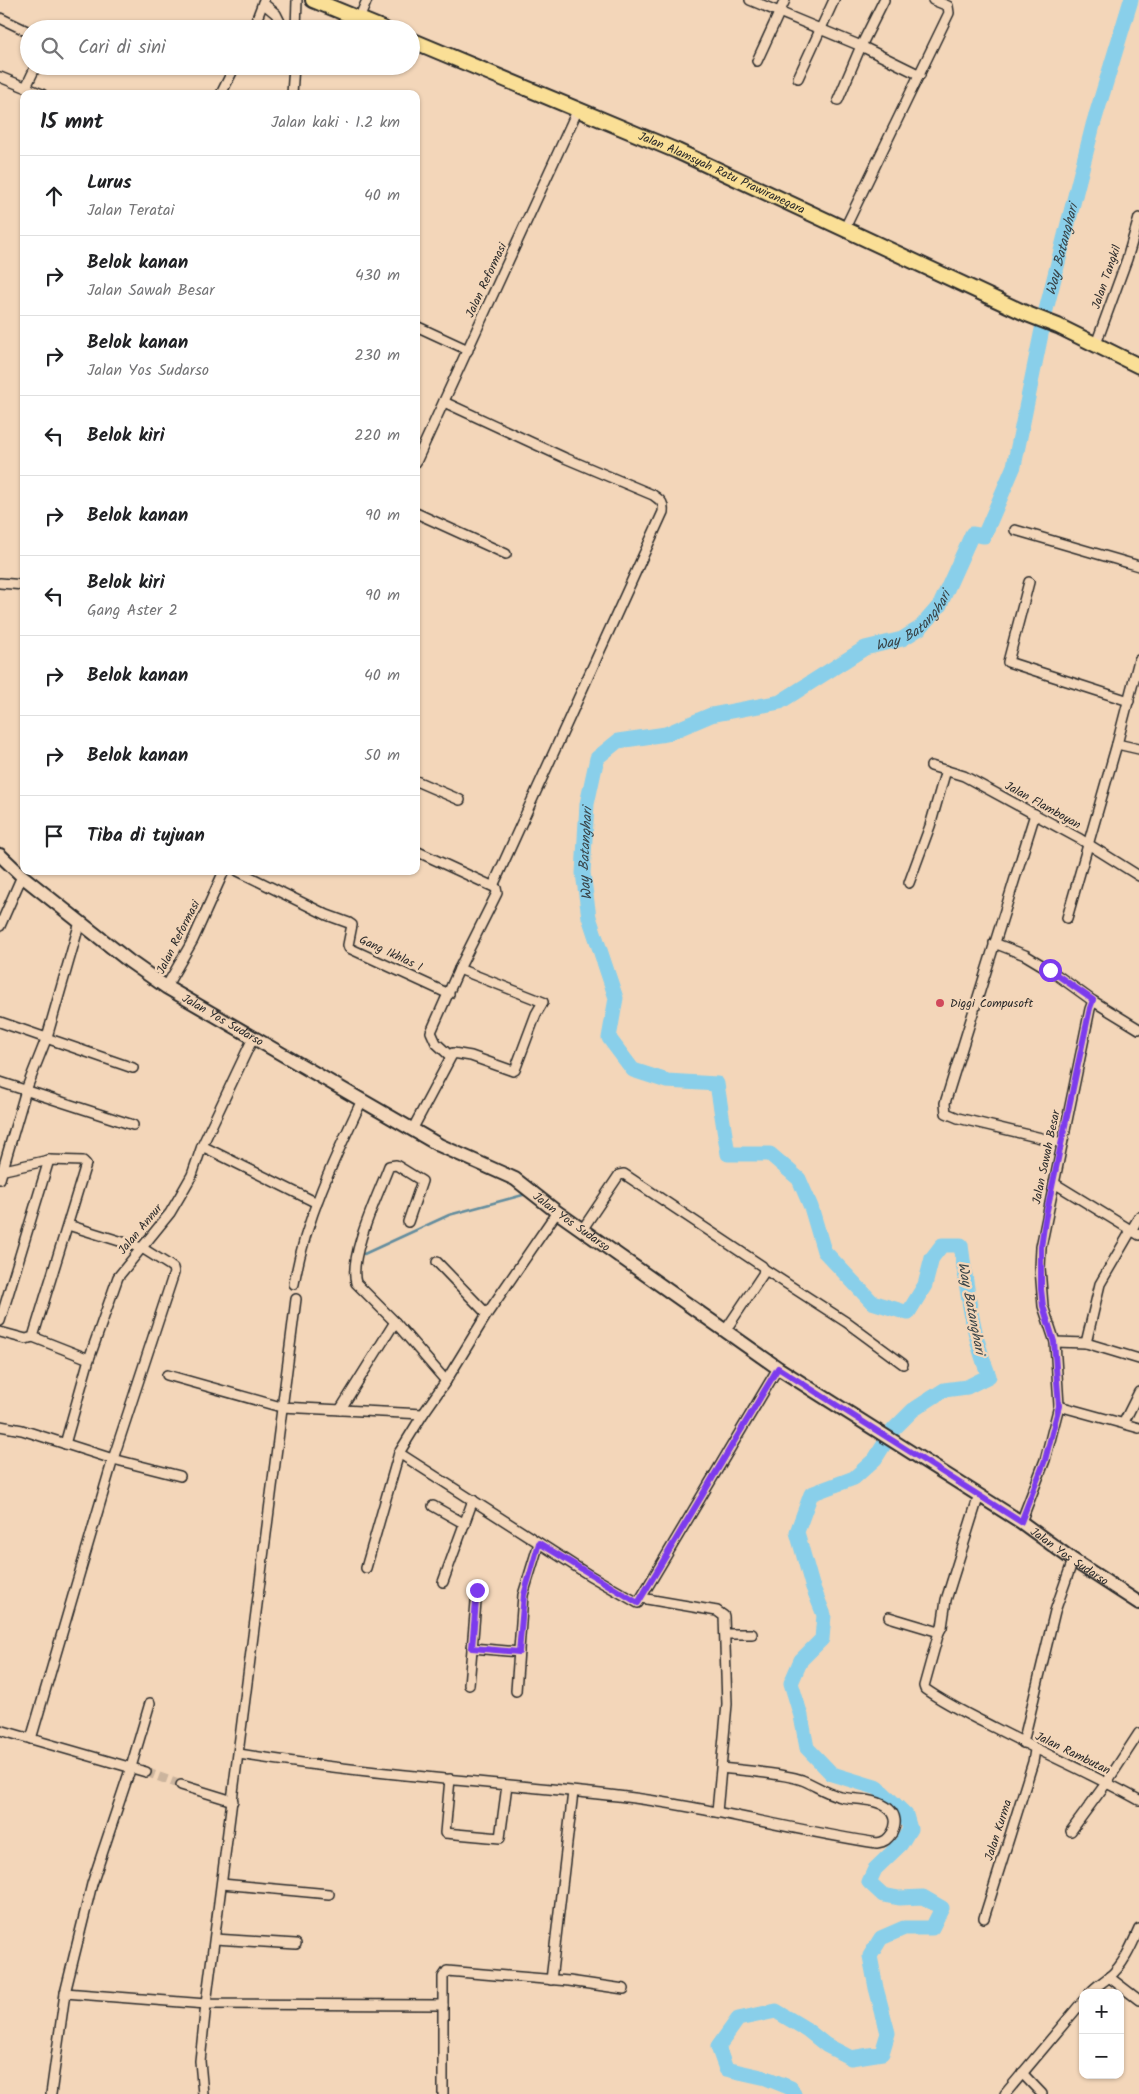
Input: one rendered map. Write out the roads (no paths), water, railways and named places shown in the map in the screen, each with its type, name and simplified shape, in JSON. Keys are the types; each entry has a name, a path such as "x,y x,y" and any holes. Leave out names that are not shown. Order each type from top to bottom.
{"main road":[{"path":"313,0 359,19"},
{"name":"Jalan Alamsyah Ratu Prawiranegara","path":"420,44 677,151 1027,314 1058,326 1139,366"}],"street":[{"path":"296,20 297,0"},
{"path":"359,19 367,0"},
{"path":"750,0 820,31 861,46 920,75"},
{"path":"757,61 784,0"},
{"path":"798,78 834,0"},
{"path":"838,100 861,46 884,0"},
{"path":"845,228 950,10 948,6 933,0"},
{"path":"257,20 264,2 276,14 279,20"},
{"path":"0,18 20,28"},
{"path":"26,87 32,75"},
{"path":"223,90 230,75"},
{"path":"292,90 293,75"},
{"path":"0,77 33,90"},
{"name":"Jalan Reformasi","path":"420,453 578,109"},
{"name":"Jalan Tangkil","path":"1096,344 1129,253 1139,218"},
{"path":"1129,253 1139,257"},
{"path":"420,328 468,350"},
{"path":"444,402 564,458 653,496 660,500 663,506 662,512 493,886"},
{"path":"420,515 506,554"},
{"path":"1015,530 1139,566"},
{"path":"1030,582 1008,662 1129,701"},
{"path":"0,583 20,586"},
{"path":"1067,918 1139,660"},
{"path":"1117,744 1139,749"},
{"name":"Jalan Flamboyan","path":"931,766 964,776 1080,839 1139,876"},
{"path":"909,883 930,826 946,770"},
{"path":"420,783 460,800"},
{"path":"1035,814 945,1103 946,1113 958,1118 1062,1143"},
{"path":"420,853 493,886 496,888 497,893 459,969 431,1032 436,1043 450,1056"},
{"name":"Jalan Yos Sudarso","path":"0,855 20,874"},
{"name":"Jalan Reformasi","path":"166,987 193,940 222,875"},
{"name":"Gang Ikhlas I","path":"246,875 327,915 350,923 352,925 349,948 449,994"},
{"path":"0,926 22,876"},
{"name":"Jalan Yos Sudarso","path":"22,876 129,961 166,987 439,1145 515,1179 582,1230 778,1368 1021,1522 1073,1560 1139,1603"},
{"path":"33,1337 86,1164 83,1161 49,1160 1,1174 3,1158 10,1144 26,1090 47,1037 80,922"},
{"path":"994,943 1025,955 1139,1028"},
{"path":"412,1130 453,1053 512,1072 515,1070 536,1014 543,1002 459,969"},
{"name":"Jalan Sawah Besar","path":"1021,1522 1045,1460 1059,1406 1054,1342 1043,1306 1040,1268 1045,1220 1093,1000"},
{"path":"0,1022 133,1068"},
{"name":"Jalan Annur","path":"65,1444 89,1359 118,1277 124,1267 170,1213 192,1175 202,1146 253,1038"},
{"path":"0,1082 134,1125"},
{"path":"294,1284 299,1254 317,1203 362,1100"},
{"path":"0,1140 10,1144"},
{"path":"202,1146 317,1203"},
{"path":"0,1321 49,1160"},
{"path":"408,1222 422,1181 396,1165 392,1165 389,1166 360,1242 354,1276 356,1283 395,1322 446,1381"},
{"path":"582,1230 619,1175 624,1174 846,1322 903,1364"},
{"path":"1054,1183 1135,1233"},
{"path":"366,1568 399,1453 487,1314 557,1212"},
{"path":"1086,1343 1100,1284 1135,1233 1139,1217"},
{"path":"31,1739 113,1459 174,1273 173,1268 142,1248 68,1225"},
{"path":"437,1262 487,1314"},
{"path":"724,1331 763,1274 764,1269"},
{"path":"203,2094 200,2061 206,2004 296,1299"},
{"path":"340,1410 395,1322"},
{"path":"0,1332 26,1339 33,1337 89,1359"},
{"path":"1054,1342 1086,1343 1139,1359"},
{"path":"399,1453 539,1543 638,1603 778,1368"},
{"path":"167,1375 281,1407 423,1414"},
{"path":"1124,1422 1139,1392"},
{"path":"1059,1406 1124,1422 1139,1428"},
{"path":"0,1426 22,1430 113,1459 180,1476"},
{"path":"889,1617 939,1632 942,1627 946,1600 979,1495"},
{"path":"443,1582 474,1500"},
{"path":"433,1506 464,1524"},
{"path":"516,1691 524,1595 539,1543"},
{"path":"1023,1743 1055,1611 1073,1560"},
{"path":"469,1685 477,1590"},
{"path":"641,1598 717,1611 724,1616 727,1704 717,1812"},
{"name":"Jalan Rambutan","path":"939,1632 925,1688 973,1717 1035,1750 1107,1782 1139,1800"},
{"path":"726,1634 752,1634"},
{"path":"472,1648 519,1652"},
{"path":"51,2094 64,1993 92,1884 150,1703"},
{"path":"0,1730 146,1772"},
{"path":"1071,1832 1139,1733"},
{"name":"Jalan Kurma","path":"984,1918 1033,1762 1035,1750"},
{"path":"239,1754 450,1779 619,1796 717,1812 878,1843 887,1840 894,1830 896,1822 894,1815 888,1808 874,1802 841,1797 820,1790 802,1780 722,1768"},
{"path":"450,1779 445,1832 500,1838 507,1785"},
{"path":"181,1785 233,1801"},
{"path":"551,1980 573,1792"},
{"path":"222,1884 330,1894"},
{"path":"1093,1989 1097,1984 1110,1977 1129,1950 1139,1929"},
{"path":"215,1939 296,1944"},
{"path":"444,2094 443,1977 447,1971 624,1988"},
{"path":"1110,1977 1139,2000"},
{"path":"64,1993 206,2004 443,2005"},
{"path":"1004,2094 1079,2006"},
{"path":"1022,2073 1042,2094"}],"waterway":[{"name":"Way Batanghari","path":"794,2094 791,2088 766,2078 726,2069 718,2047 738,2019 776,2011 806,2029 826,2045 851,2058 882,2053 888,2033 870,1956 881,1938 904,1928 932,1928 942,1908 923,1897 899,1898 883,1895 869,1882 875,1869 901,1844 910,1829 906,1815 878,1788 832,1774 807,1748 801,1716 791,1683 801,1660 822,1639 824,1615 812,1585 797,1532 811,1494 854,1478 875,1459 893,1430 913,1410 944,1390 967,1387 989,1376 974,1328 961,1245 942,1245 932,1258 925,1285 908,1313 872,1302 824,1251 811,1207 799,1179 770,1154 728,1154 717,1084 667,1081 633,1070 609,1038 616,998 589,917 583,873 587,804 597,758 618,741 666,734 711,715 780,702 865,648 902,639 920,628 940,605 972,534 984,536 1014,466 1046,310 1093,125 1131,0"},
{"path":"364,1254 449,1215 523,1195"}],"tunnel":[{"path":"146,1772 181,1785"}],"place":[{"name":"Diggi Compusoft","path":"940,1003"}]}
